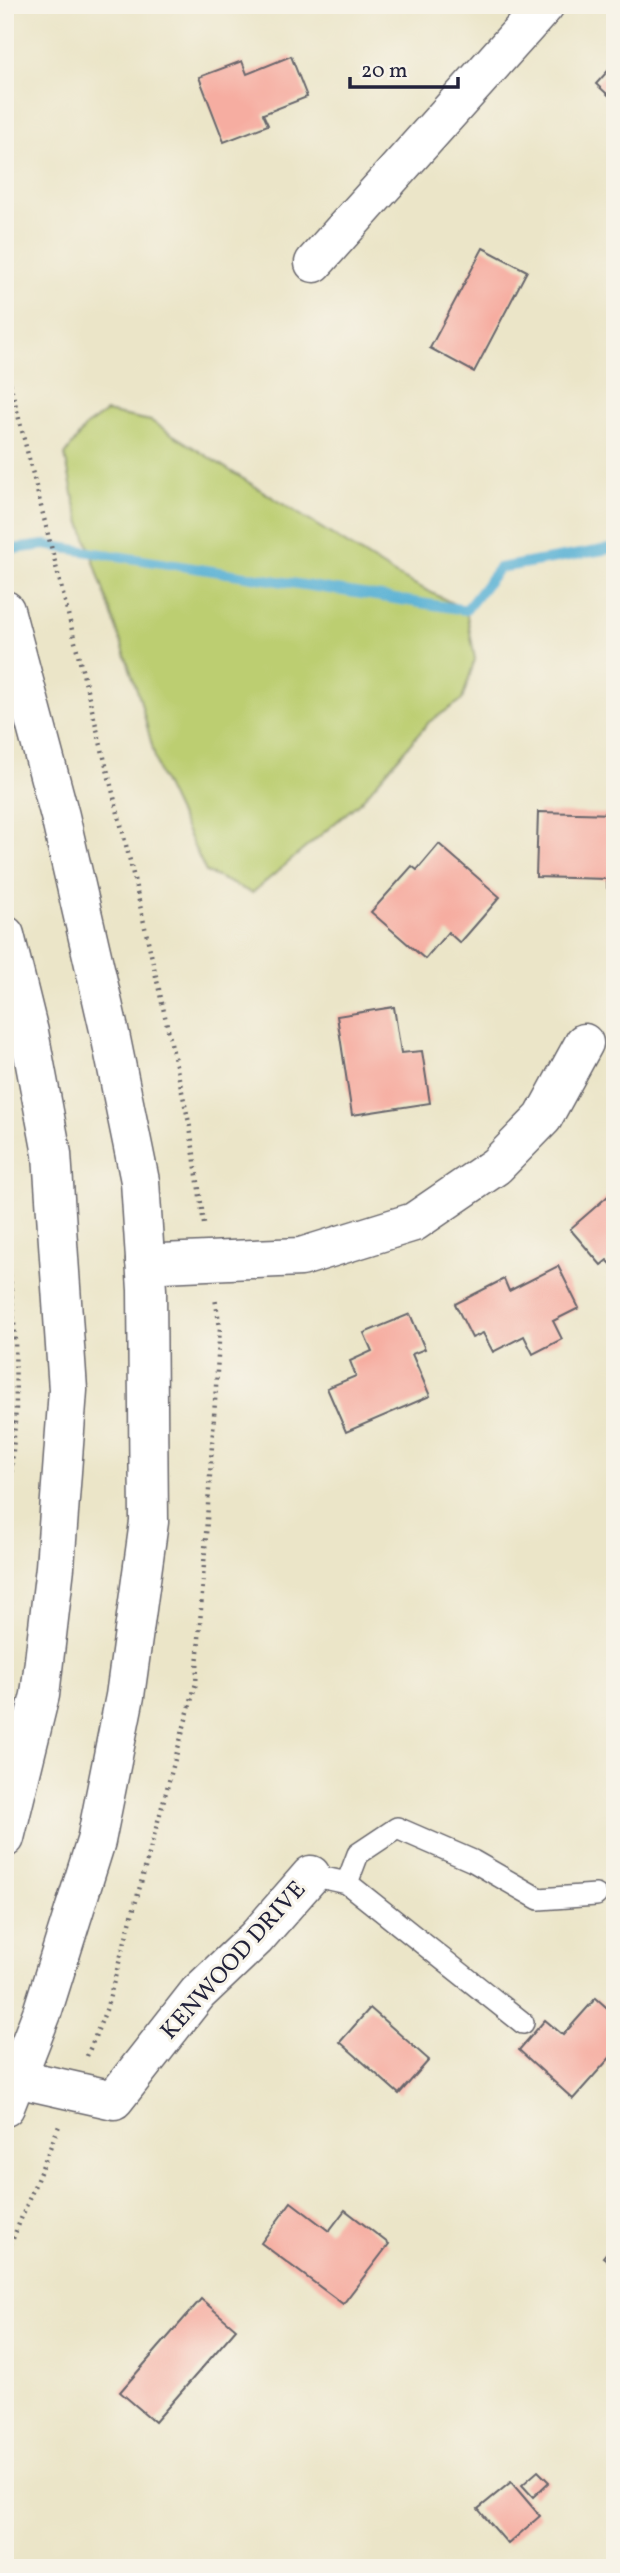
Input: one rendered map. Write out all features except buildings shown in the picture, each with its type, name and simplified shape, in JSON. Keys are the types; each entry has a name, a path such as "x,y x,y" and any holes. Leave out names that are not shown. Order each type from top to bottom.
{"main road":[{"path":"314,263 545,5"},
{"path":"5,610 60,816 141,1181 145,1261 149,1522 125,1696 96,1842 42,2013 11,2092"},
{"path":"5,935 29,1032 52,1154 68,1390 55,1567 40,1695 5,1838"},
{"path":"145,1261 162,1263 300,1257 414,1222 496,1166 543,1118 584,1042"},
{"name":"KENWOOD DRIVE","path":"11,2092 114,2100 198,1993 256,1938 329,1879"}],"lane":[{"path":"523,2023 329,1879 358,1854 397,1828 473,1861 539,1899 596,1895"}],"path":[{"path":"5,1219 15,1334 16,1408 5,1563"}],"green space":[{"path":"106,412 151,421 396,575 466,610 475,659 462,700 429,722 361,801 252,893 206,872 159,773 140,699 76,508 65,455 86,426"}],"waterway":[{"path":"5,550 45,545 466,610 499,568 615,548"}]}
